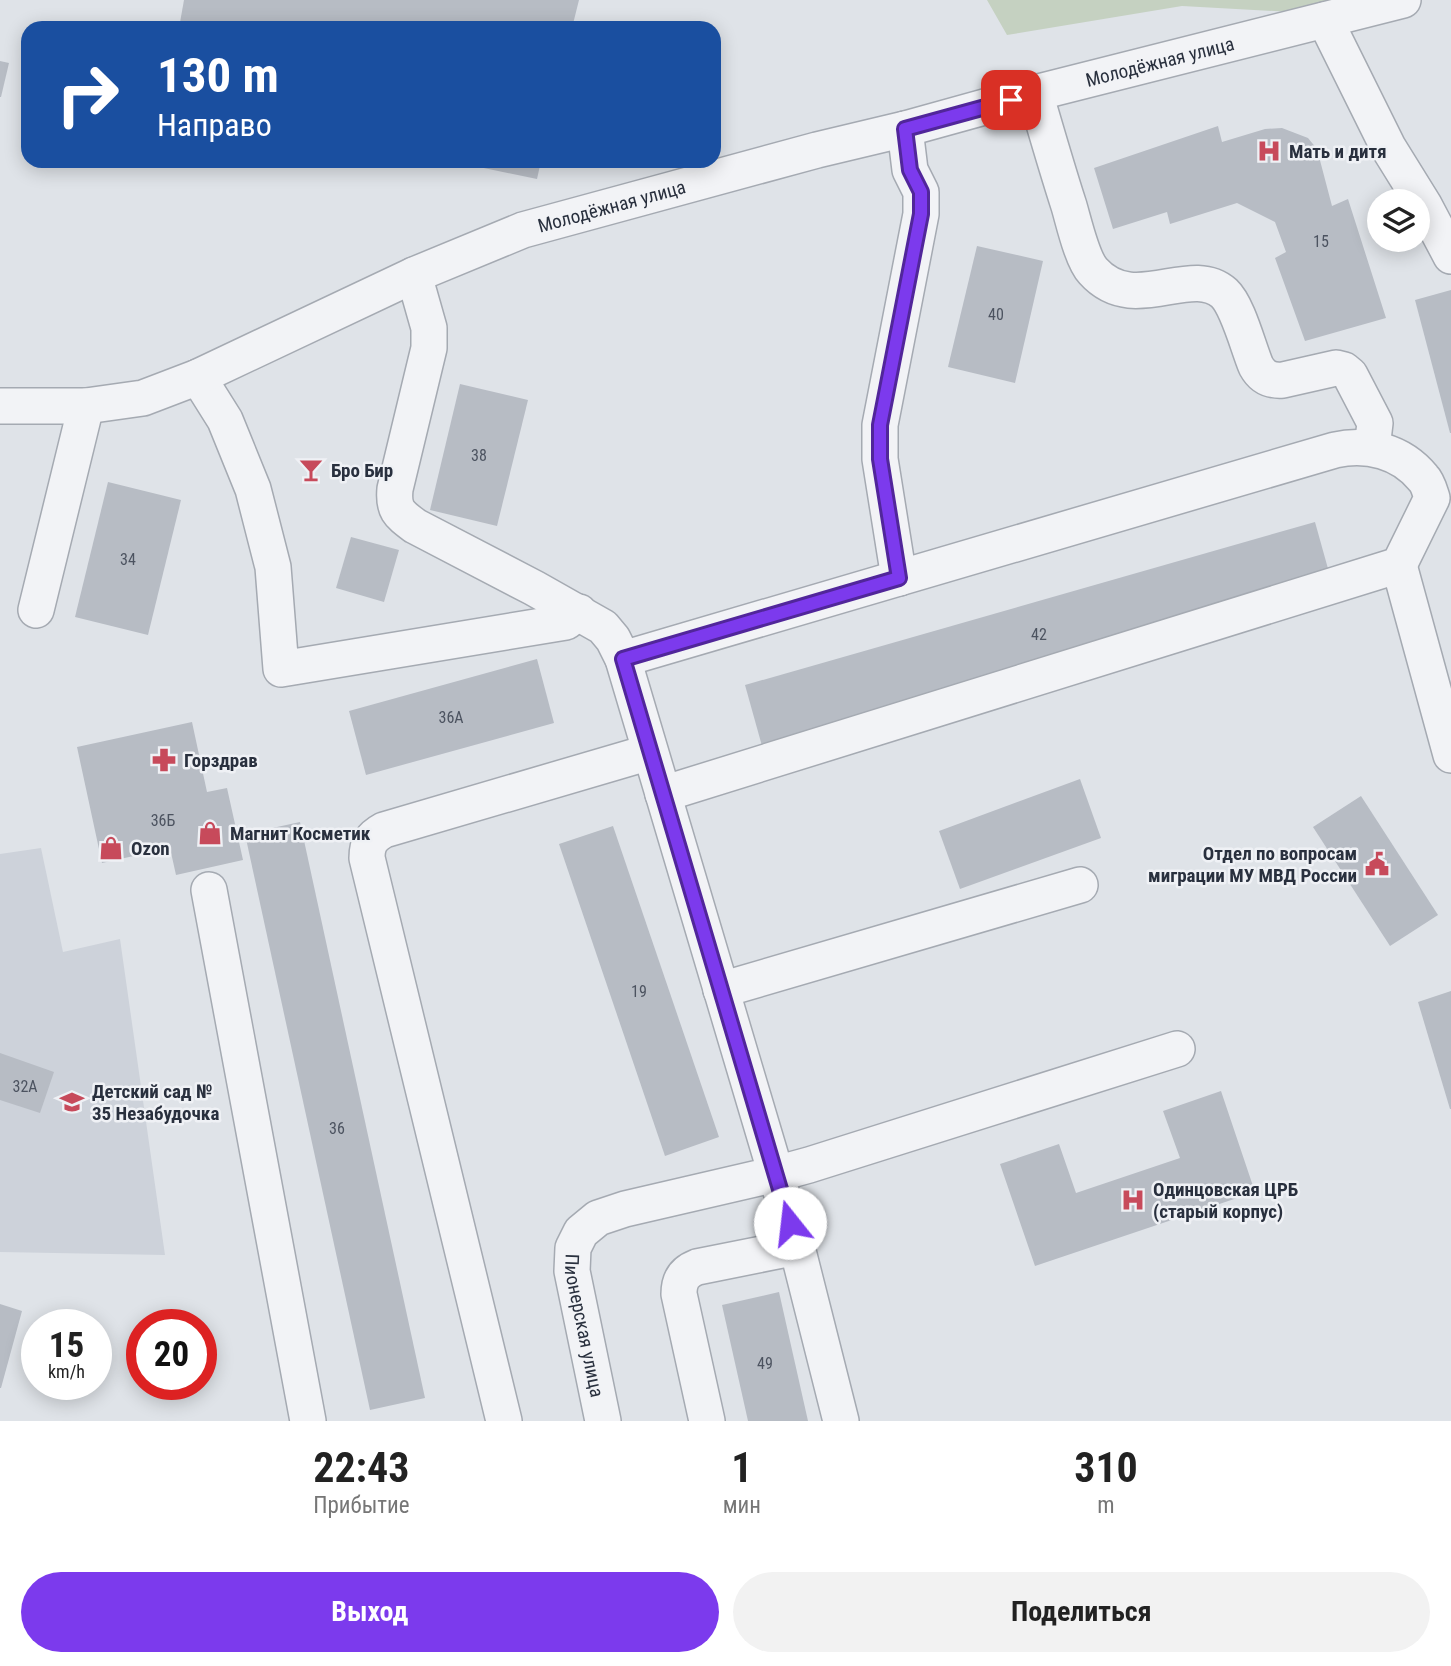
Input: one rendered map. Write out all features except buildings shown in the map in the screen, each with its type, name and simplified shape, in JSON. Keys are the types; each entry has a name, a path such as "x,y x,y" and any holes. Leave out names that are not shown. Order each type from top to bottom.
{"street":[{"name":"Молодёжная улица","path":"0,406 86,406 143,398 198,377 414,275 523,230 804,153 1403,0"},
{"path":"1325,20 1388,147 1424,205 1451,256"},
{"path":"1035,93 1079,242 1092,270 1108,284 1126,291 1203,283 1214,286 1224,293 1233,305 1256,366 1266,378 1283,380 1336,368 1350,375 1375,423 1372,448"},
{"path":"899,578 880,459 880,425 921,214 921,192 910,170 905,129"},
{"path":"414,275 429,328 429,348 396,489 396,509 415,526 603,626 623,659 797,1247 841,1421"},
{"path":"198,377 225,420 253,489 273,566 281,669 566,622 579,612"},
{"path":"36,610 86,406"},
{"path":"623,659 1335,450 1351,447 1372,448 1394,455 1411,466 1441,496 1399,565 663,794"},
{"path":"1399,565 1451,755"},
{"path":"504,1421 367,849 376,834 384,830 650,752"},
{"path":"721,990 1080,886"},
{"path":"209,890 308,1421"},
{"path":"776,1174 1177,1049"},
{"name":"Пионерская улица","path":"603,1421 572,1272 573,1248 581,1232 598,1218 625,1209 776,1174"},
{"path":"707,1421 680,1294 679,1285 683,1277 689,1270 697,1267 797,1247"}],"shaded area":[{"name":"Детский сад № 35 Незабудочка","path":"41,848 63,952 120,939 165,1255 0,1252 0,854"}],"green space":[{"path":"987,0 1375,0 1364,16 1182,6 1007,35"}],"place":[{"name":"Мать и дитя","path":"1269,151"},
{"name":"Бро Бир","path":"311,470"},
{"name":"Горздрав","path":"164,760"},
{"name":"Магнит Косметик","path":"210,833"},
{"name":"Ozon","path":"111,848"},
{"name":"Отдел по вопросам миграции МУ МВД России","path":"1377,864"},
{"name":"Детский сад № 35 Незабудочка","path":"72,1102"},
{"name":"Одинцовская ЦРБ (старый корпус)","path":"1133,1200"}],"route":[{"path":"790,1223 623,659 899,578 880,459 880,425 921,214 921,192 910,170 905,129 1011,100"}]}
